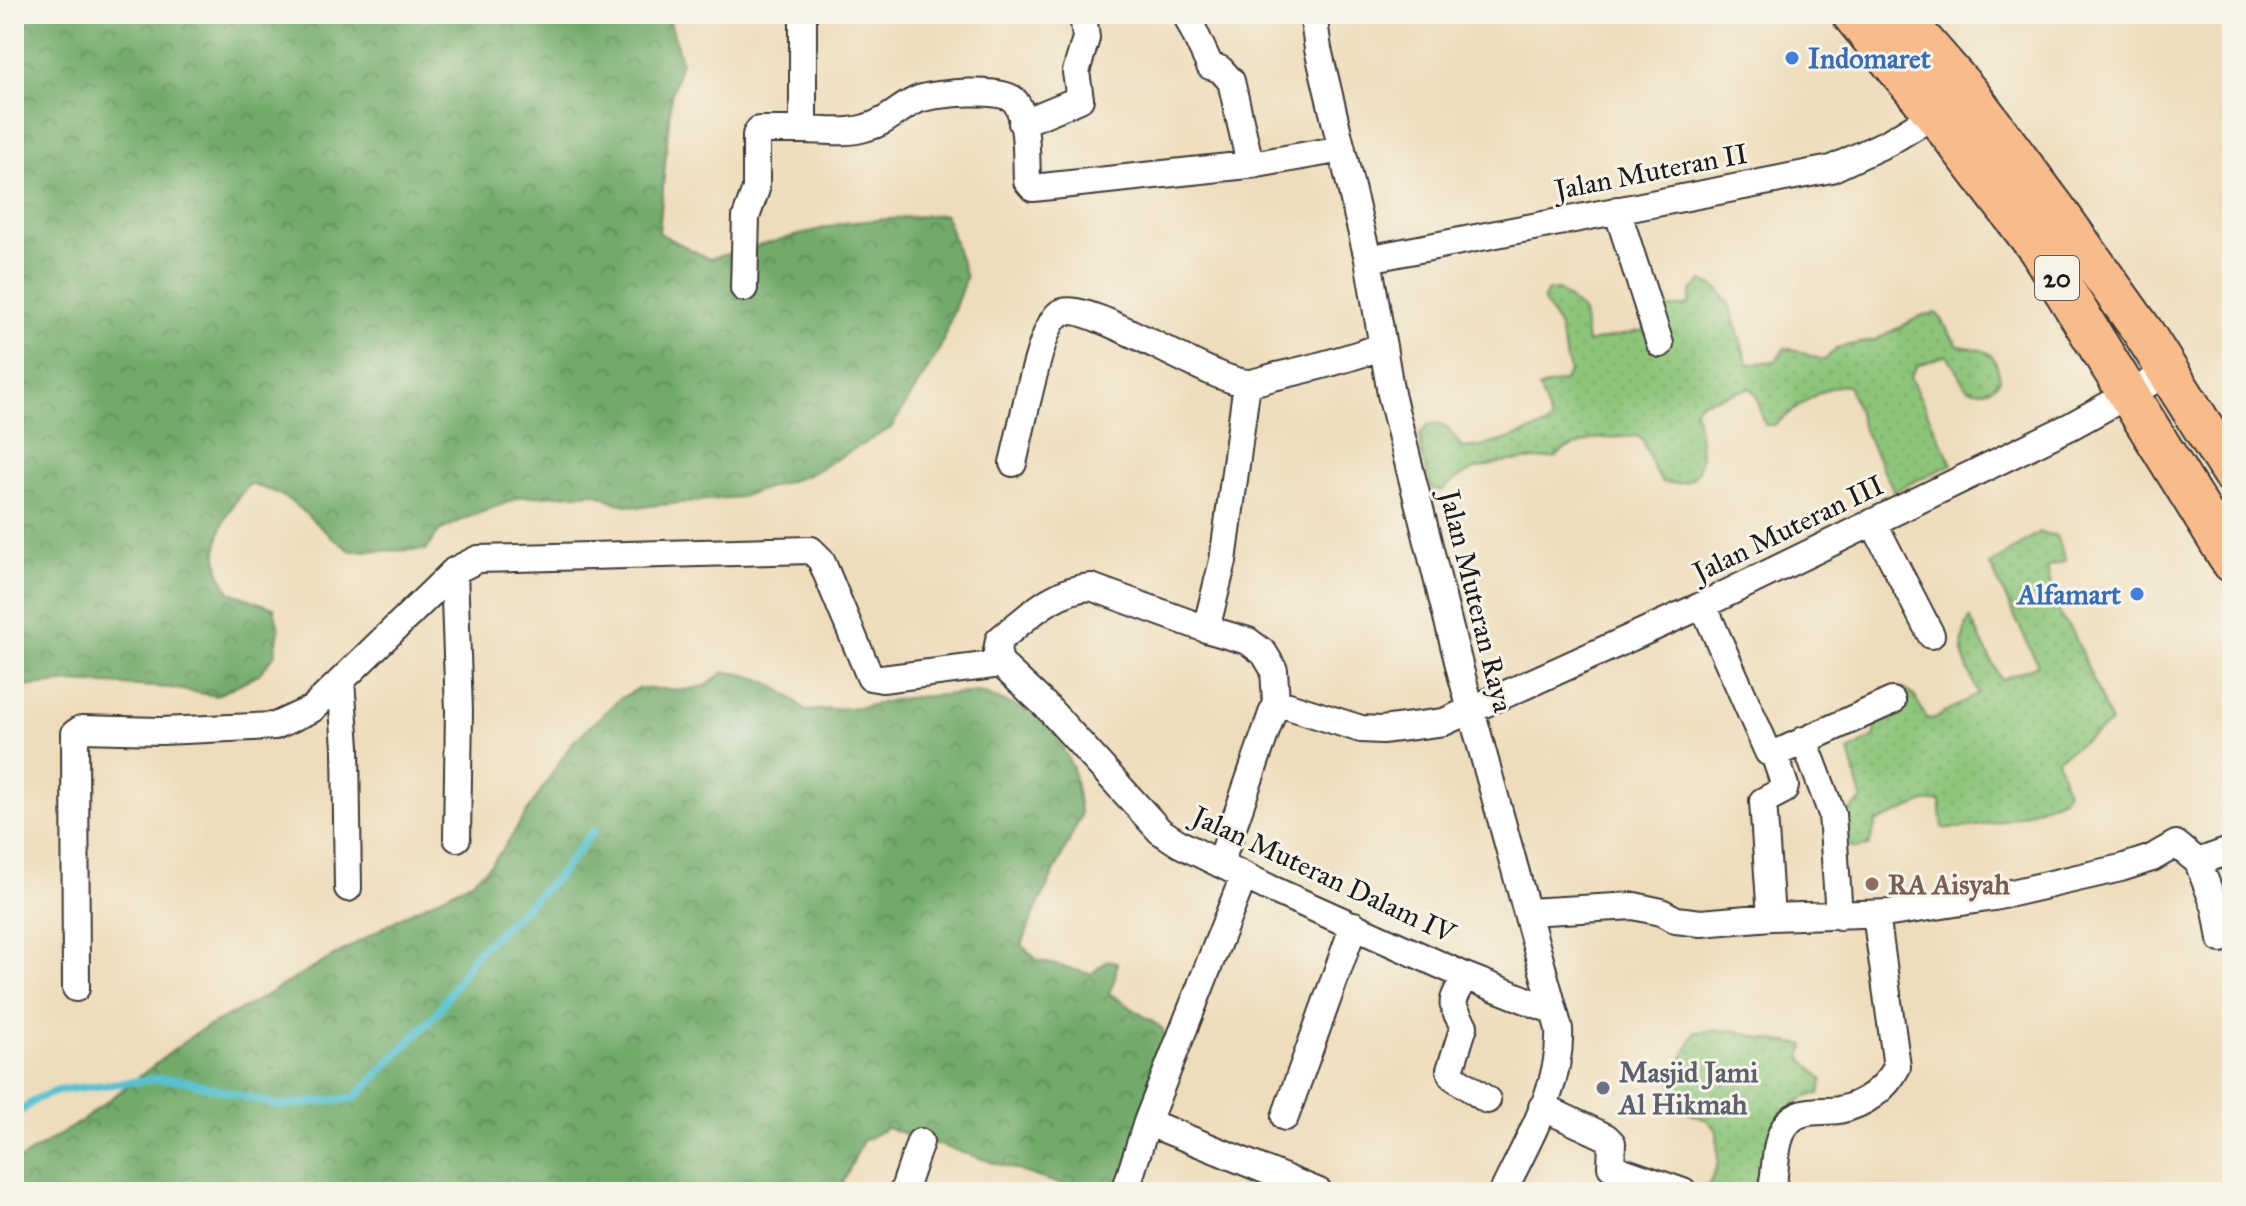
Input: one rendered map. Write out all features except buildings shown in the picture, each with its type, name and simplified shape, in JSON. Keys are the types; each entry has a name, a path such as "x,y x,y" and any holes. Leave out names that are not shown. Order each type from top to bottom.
{"highway":[{"name":"20","path":"1852,14 1935,114 2038,248 2232,562"},
{"name":"20","path":"1899,14 1969,94 2015,154 2143,332 2167,373 2228,461"}],"street":[{"path":"803,14 803,130"},
{"path":"1022,123 1080,99 1076,66 1086,38 1083,14"},
{"path":"1186,14 1210,66 1220,69 1231,81 1250,164"},
{"name":"Jalan Muteran Raya","path":"1313,14 1318,49 1368,259 1391,394 1471,710 1559,1029 1560,1051 1542,1107 1503,1192"},
{"path":"744,288 746,217 756,189 756,135 759,130 860,130 886,121 924,97 1003,92 1017,102 1027,181 1038,189 1250,164 1342,149"},
{"name":"Jalan Muteran II","path":"1368,259 1831,169 1889,142 1935,114"},
{"path":"1617,210 1660,344"},
{"path":"1013,463 1042,345 1050,323 1059,313 1070,310 1095,315 1194,363 1247,383 1345,361 1383,346"},
{"name":"Jalan Muteran III","path":"1276,702 1361,729 1382,730 1444,722 1703,605 2130,395 2167,373"},
{"path":"1206,629 1223,561 1247,383"},
{"path":"1873,522 1931,635"},
{"path":"76,988 75,733 81,729 161,731 275,726 312,709 454,571 478,559 493,557 811,550 821,560 870,677 882,679 999,658 999,640 1047,602 1073,588 1091,587 1106,591 1206,629 1248,641 1264,653 1274,670 1276,702 1220,864"},
{"path":"454,571 459,711 457,838"},
{"path":"1703,605 1766,750 1774,754 1785,786 1784,790 1763,801 1771,917"},
{"name":"Jalan Muteran Dalam IV","path":"999,658 1160,831 1244,876 1465,976 1554,1011"},
{"path":"341,681 346,747 348,888"},
{"path":"1774,754 1892,701"},
{"path":"1804,740 1832,814 1839,916"},
{"path":"1527,912 1555,913 1634,906 1688,922 1876,914 1994,897 2121,868 2152,858 2176,844 2198,862 2216,909 2221,939"},
{"path":"2198,862 2232,850"},
{"path":"1125,1192 1147,1122 1244,876"},
{"path":"1771,1192 1780,1138 1788,1123 1797,1115 1839,1110 1859,1103 1890,1081 1897,1067 1876,914"},
{"path":"1285,1117 1354,925"},
{"path":"1465,976 1453,1003 1453,1012 1464,1026 1450,1070 1452,1076 1487,1100"},
{"path":"1542,1107 1606,1137 1612,1143 1611,1167 1683,1192"},
{"path":"1147,1122 1275,1184 1319,1192"},
{"path":"903,1192 920,1142"}],"green space":[{"path":"14,14 668,14 681,61 671,97 659,233 709,259 843,223 945,214 966,277 939,351 891,428 808,475 739,497 640,507 617,503 596,493 521,497 439,531 426,550 351,551 295,504 275,492 250,484 235,502 224,523 217,557 221,575 230,592 274,608 279,630 275,654 259,674 216,696 170,688 72,682 14,688"},
{"path":"1703,281 1720,290 1729,305 1748,364 1775,361 1785,348 1825,360 1836,348 1875,340 1923,315 1937,313 1958,346 1982,350 1992,357 2000,380 1985,390 1967,388 1947,355 1918,365 1910,377 1952,464 1894,491 1863,429 1849,386 1830,388 1820,393 1774,425 1765,425 1751,388 1702,402 1695,408 1701,448 1697,472 1690,480 1679,483 1662,482 1642,438 1637,436 1593,439 1564,450 1554,458 1510,461 1474,469 1442,491 1432,489 1422,457 1420,434 1428,425 1439,423 1448,428 1462,448 1506,440 1548,425 1551,420 1539,388 1564,381 1570,371 1558,325 1543,300 1548,291 1558,290 1583,311 1587,343 1644,330 1651,312 1689,305 1692,290"},
{"path":"2039,532 2056,536 2066,561 2047,568 2054,601 2062,619 2073,632 2111,723 2057,759 2067,792 2063,798 2004,820 1959,828 1943,828 1940,801 1925,802 1876,822 1869,846 1855,848 1846,844 1845,816 1862,799 1849,751 1875,736 1877,713 1882,703 1901,688 1914,695 1927,719 1936,718 1978,693 1962,647 1970,618 2001,680 2038,665 1990,565"},
{"path":"724,672 769,683 806,711 979,692 1047,718 1073,768 1081,816 1022,945 1037,960 1091,974 1108,960 1117,963 1109,993 1162,1028 1170,1045 1117,1192 1084,1192 887,1128 862,1142 839,1192 14,1192 14,1163 80,1122 197,1032 407,914 471,882 505,846 572,743 619,699 639,688 684,690 706,686"},
{"path":"1733,1030 1805,1045 1801,1057 1823,1080 1819,1094 1803,1098 1782,1117 1771,1145 1764,1192 1706,1192 1718,1163 1717,1131 1707,1120 1688,1113 1672,1100 1672,1080 1695,1032"}],"waterway":[{"path":"14,1116 38,1098 60,1090 157,1079 182,1080 280,1106 355,1098 437,1013 475,954 559,875 593,831"}],"place":[{"name":"Indomaret","path":"1792,58"},
{"name":"Alfamart","path":"2137,594"},
{"name":"RA Aisyah","path":"1872,884"},
{"name":"Masjid Jami Al Hikmah","path":"1603,1088"}]}
